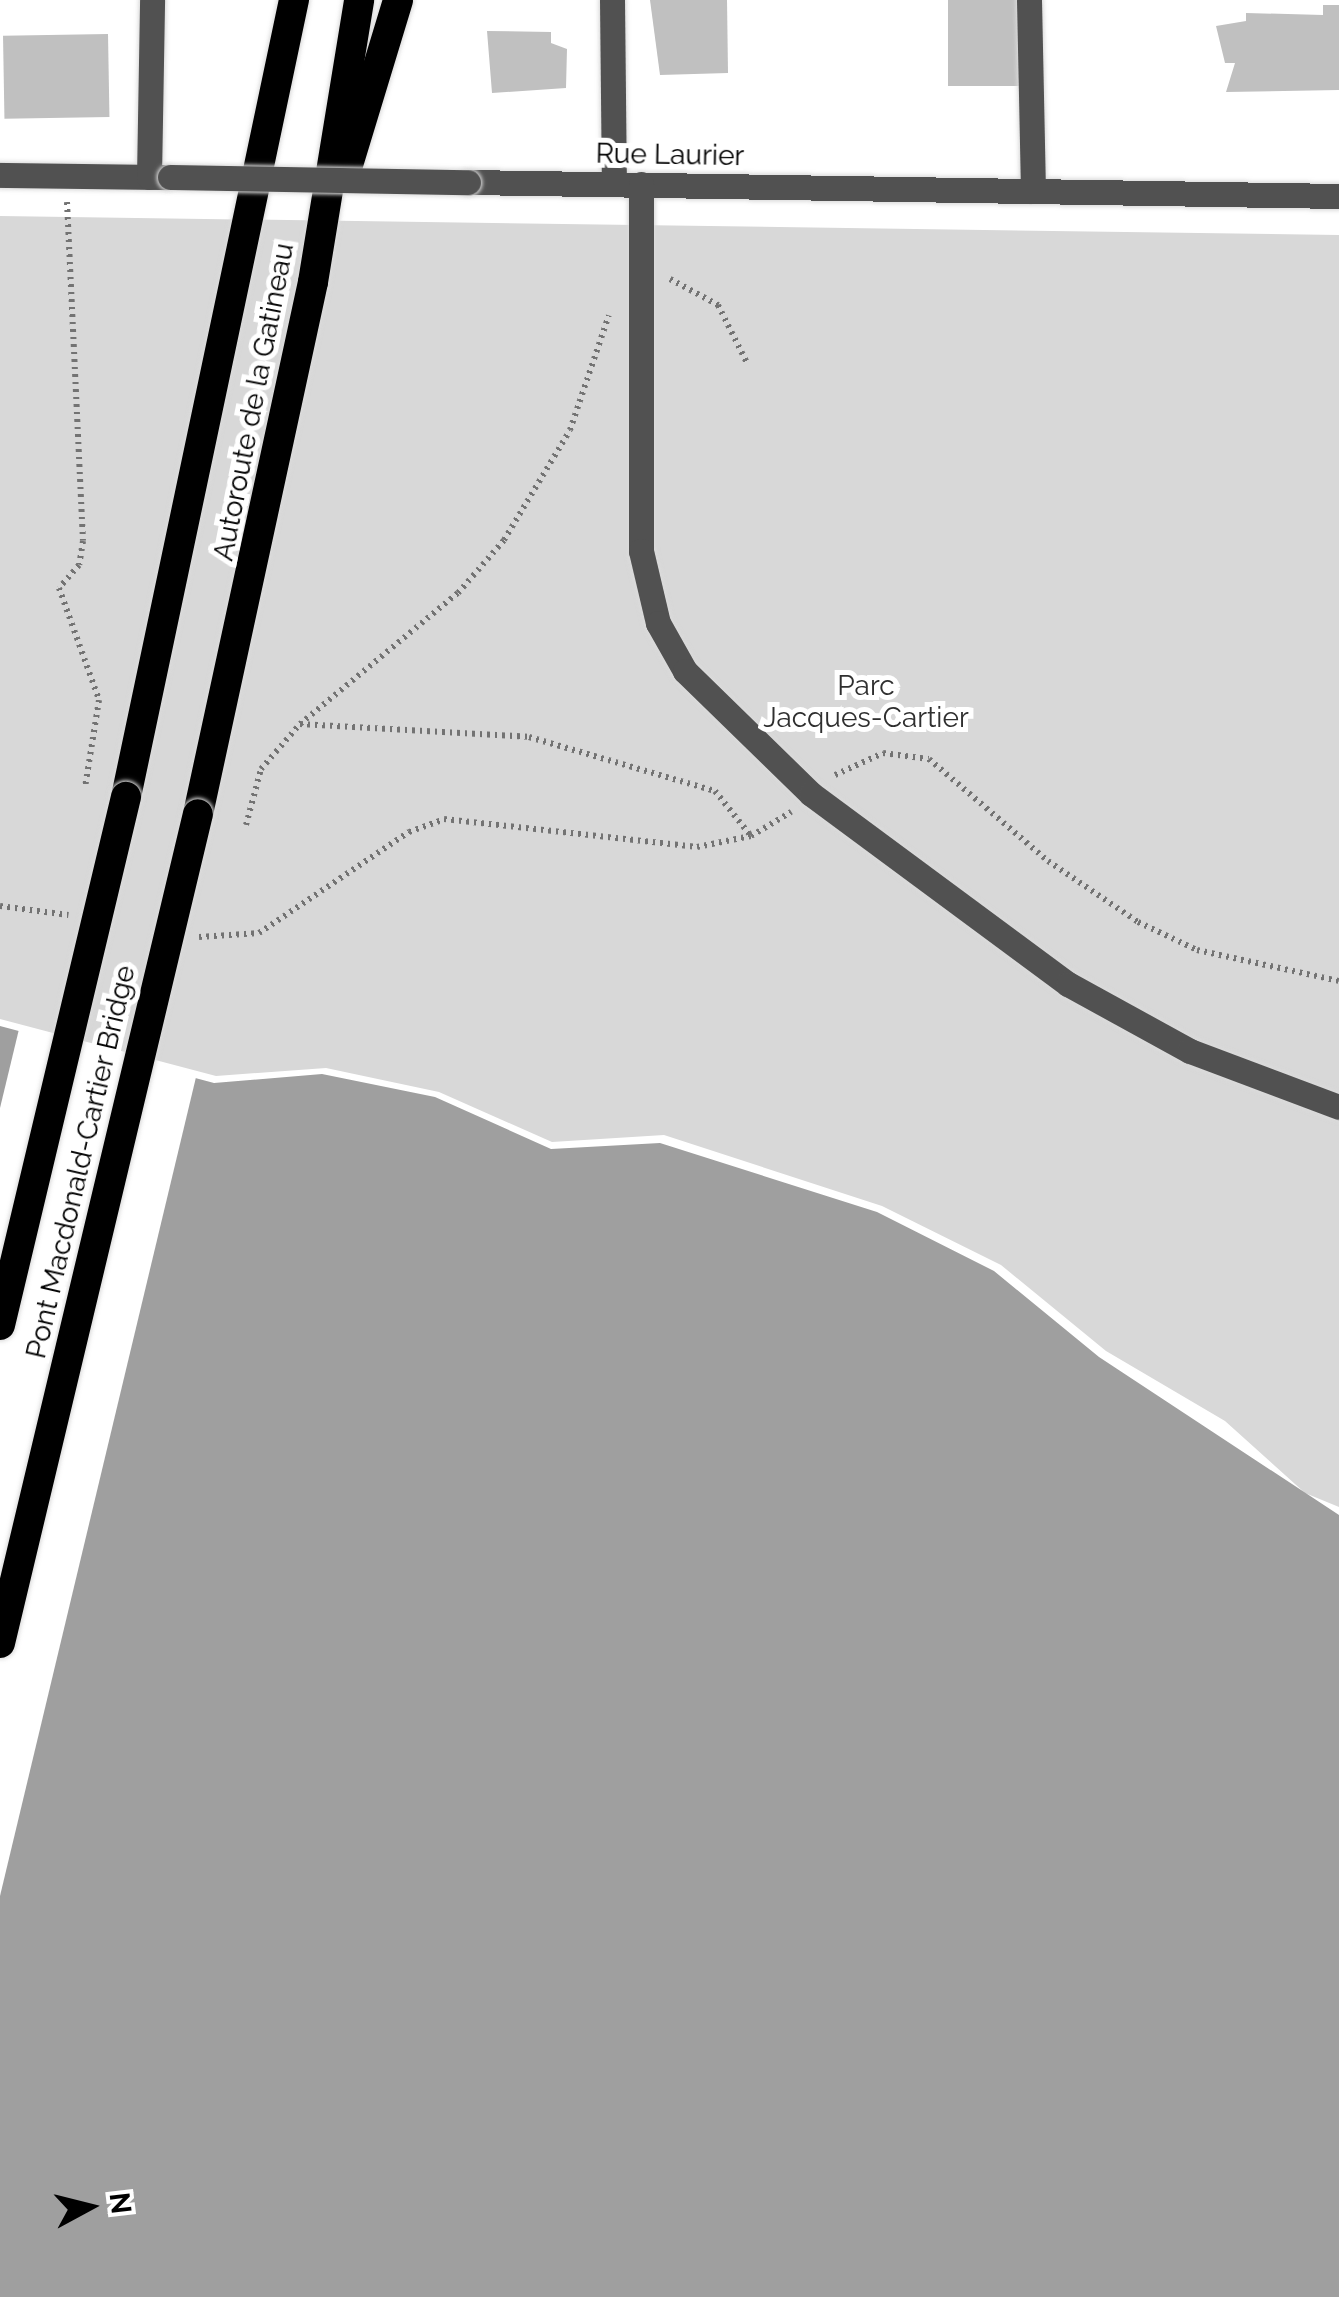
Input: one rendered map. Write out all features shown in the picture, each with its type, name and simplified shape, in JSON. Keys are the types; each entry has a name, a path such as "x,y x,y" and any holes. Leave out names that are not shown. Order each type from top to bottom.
{"highway":[{"name":"Autoroute de la Gatineau","path":"126,797 294,0"},
{"name":"Autoroute de la Gatineau","path":"198,814 313,282 359,0"},
{"path":"313,282 398,0"},
{"name":"Pont Macdonald-Cartier Bridge","path":"0,1325 126,797"},
{"name":"Pont Macdonald-Cartier Bridge","path":"0,1643 198,814"}],"street":[{"path":"152,0 160,177"},
{"path":"612,0 614,184"},
{"path":"1029,0 1032,192"},
{"name":"Rue Laurier","path":"0,175 1339,196"},
{"path":"641,184 640,551 658,623 685,671 811,794 1068,984 1190,1051 1339,1107"}],"path":[{"path":"66,211 83,541 79,565 59,588 98,700 85,787"},
{"path":"668,262 667,280 702,292 730,318 746,361"},
{"path":"246,825 261,770 300,724 458,594 504,540 570,430 610,307"},
{"path":"300,724 543,741 715,791 751,836"},
{"path":"827,781 869,755 914,754 1086,890 1153,930 1226,958 1339,981"},
{"path":"233,939 267,929 409,832 444,819 674,847 751,836 796,808"}],"green space":[{"name":"Parc Jacques-Cartier","path":"0,216 1339,235 1339,1507 1305,1493 1225,1421 1106,1351 1001,1265 882,1206 664,1135 552,1142 439,1092 326,1068 216,1076 0,1019"}],"shaded area":[{"path":"0,1026 214,1083 322,1074 435,1097 551,1149 660,1143 877,1212 994,1271 1099,1357 1339,1515 1339,2297 0,2297"}],"pier":[{"path":"20,1025 197,1073 0,1896 0,1108"}],"building":[{"path":"650,0 727,0 728,73 660,75"},
{"path":"948,0 1019,0 1019,86 948,86"},
{"path":"1323,5 1339,5 1339,90 1226,92 1235,63 1225,63 1216,26 1246,21 1246,13 1323,15"},
{"path":"487,31 551,32 551,43 567,49 566,88 492,93"},
{"path":"108,34 109,117 4,119 3,36"}]}
